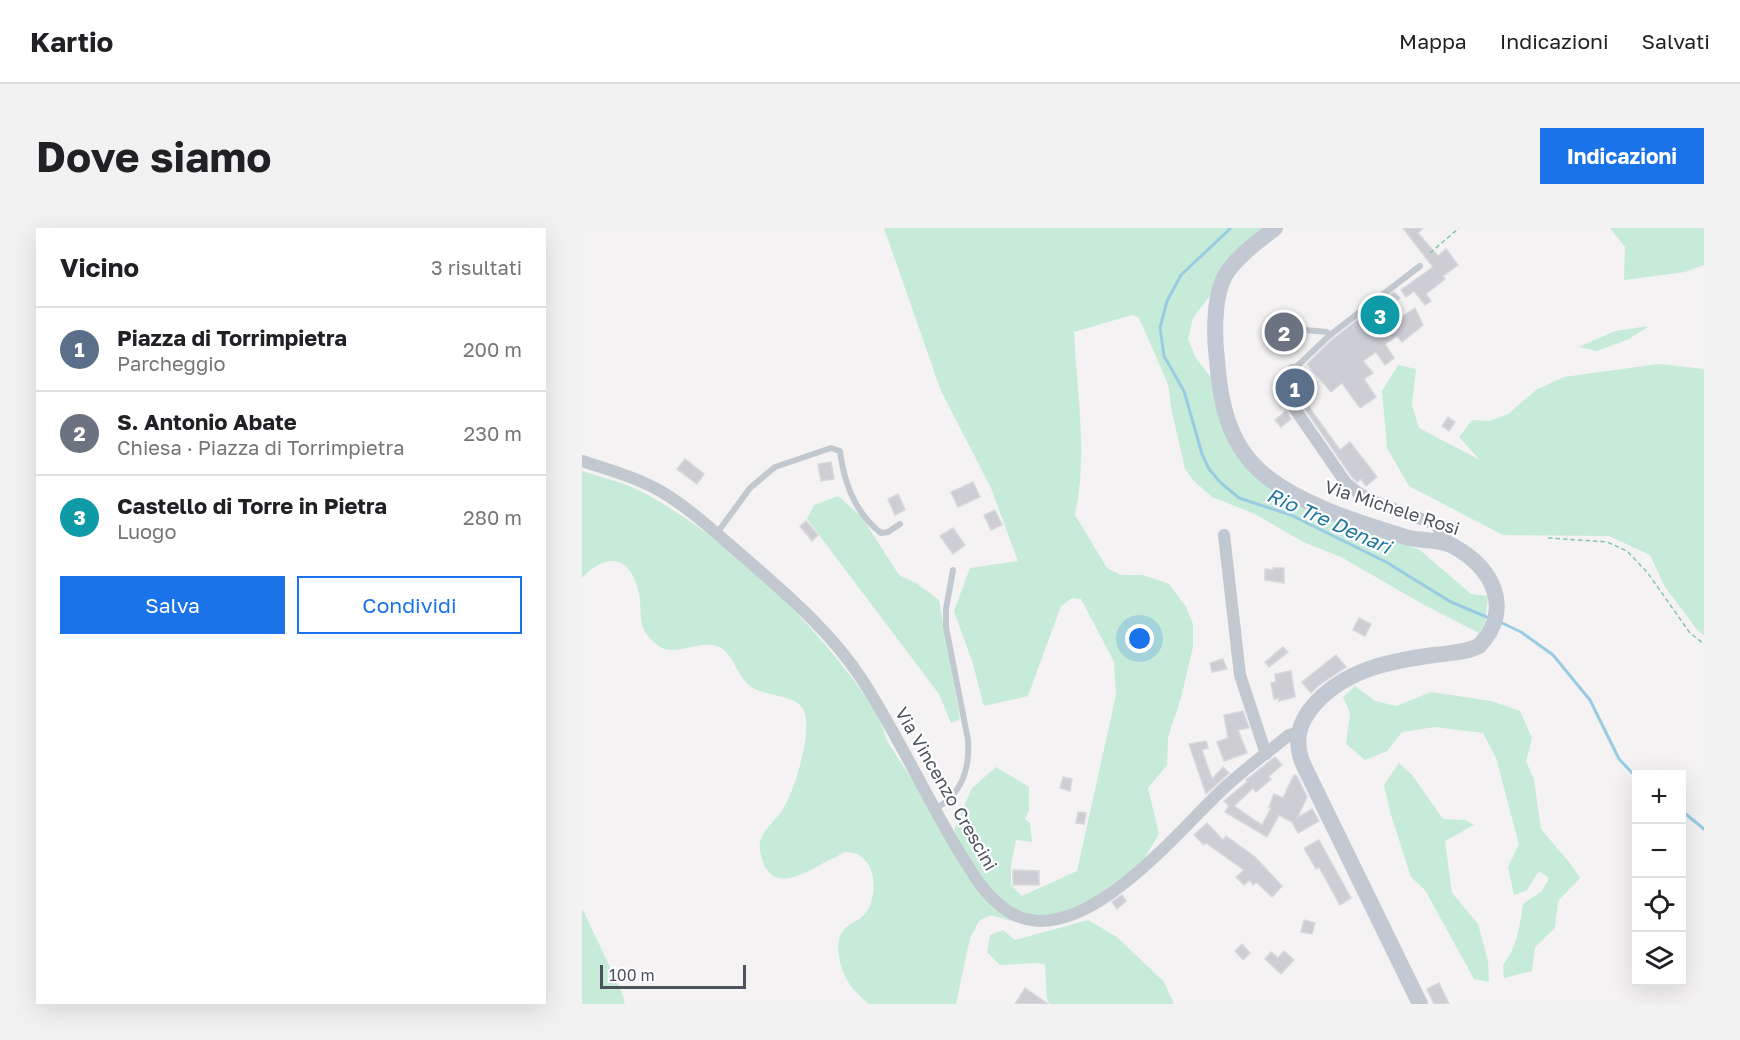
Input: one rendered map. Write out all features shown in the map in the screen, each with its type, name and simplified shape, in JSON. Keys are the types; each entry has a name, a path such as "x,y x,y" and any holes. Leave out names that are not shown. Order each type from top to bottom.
{"street":[{"name":"Via Michele Rosi","path":"1275,228 1232,266 1221,286 1214,332 1218,378 1223,408 1235,438 1260,471 1305,500 1359,522 1406,537 1450,544 1472,559 1486,574 1498,599 1496,615 1479,646 1469,650 1388,662 1358,673 1319,700 1307,715 1299,732"},
{"path":"1293,370 1287,380 1290,402 1346,483 1372,501 1435,524 1450,544"},
{"name":"Via Vincenzo Crescini","path":"582,461 649,485 664,493 717,533 791,598 848,658 873,696 972,873 993,900 1020,917 1034,920 1050,919 1097,904 1122,887 1223,789 1289,735 1299,732"},
{"path":"1224,535 1240,675 1266,754"},
{"path":"1299,732 1297,746 1304,766 1420,1004"}],"lane":[{"path":"1293,370 1330,335 1420,266"},
{"path":"1305,330 1327,332 1330,335"},
{"path":"717,533 750,488 775,467 831,447 840,451 849,494 873,527 881,533 888,532 900,524"},
{"path":"935,809 954,795 965,772 969,756 968,740 946,627 946,609 953,570"}],"path":[{"path":"1430,254 1459,228"},
{"path":"1548,538 1607,542 1627,551 1647,572 1690,633 1704,644"}],"green space":[{"path":"884,228 1262,228 1223,264 1212,293 1193,318 1188,339 1196,358 1212,379 1239,456 1357,529 1420,550 1471,594 1488,596 1485,623 1479,633 1426,606 1341,557 1303,542 1255,514 1212,497 1194,481 1185,469 1168,384 1139,318 1132,315 1074,332 1081,447 1079,493 1075,515 1107,568 1121,575 1143,575 1169,584 1186,607 1193,624 1193,647 1181,698 1168,737 1167,765 1148,788 1159,834 1141,864 1081,907 1050,915 1024,916 1006,907 981,882 954,830 972,788 996,767 1029,787 1029,811 1025,819 1030,823 1032,842 1016,840 1011,865 1011,885 1022,896 1077,871 1116,695 1114,662 1081,599 1072,598 1061,606 1028,696 984,706 973,664 954,611 970,568 1018,561 991,488 941,391"},
{"path":"1610,228 1704,228 1704,265 1685,272 1624,280 1625,247"},
{"path":"1649,326 1629,339 1597,351 1579,347 1615,331"},
{"path":"1658,364 1704,369 1704,635 1698,631 1665,587 1650,555 1609,536 1503,535 1409,486 1387,448 1382,391 1398,365 1416,369 1412,404 1419,428 1480,460 1459,437 1472,420 1489,421 1508,414 1536,390 1564,377"},
{"path":"582,471 639,490 675,511 730,552 781,597 805,622 860,689 876,714 887,741 929,806 965,873 977,888 1015,918 1015,922 991,915 979,921 970,938 956,1004 868,1004 849,983 842,969 838,943 844,929 861,918 867,911 872,898 873,876 862,857 852,852 845,852 811,870 789,878 779,878 771,874 764,865 760,850 761,838 788,800 802,759 806,730 803,709 793,701 756,690 750,686 722,648 700,645 669,650 655,643 643,627 639,593 630,571 624,565 609,561 591,569 582,578"},
{"path":"838,496 861,516 899,575 916,583 939,600 960,719 951,723 939,694 807,519 814,505"},
{"path":"1355,686 1375,701 1396,706 1431,692 1491,701 1520,711 1532,738 1526,761 1534,780 1541,829 1580,878 1558,901 1555,928 1535,947 1532,971 1504,978 1503,965 1515,944 1523,904 1542,891 1549,878 1539,871 1527,890 1514,895 1508,867 1519,844 1496,758 1483,733 1435,727 1402,732 1387,751 1365,760 1346,744 1350,713 1343,697"},
{"path":"1399,763 1412,775 1443,819 1465,820 1474,825 1445,841 1452,893 1478,924 1488,961 1489,982 1474,979 1425,890 1411,877 1384,785"},
{"path":"582,908 622,993 625,1004 582,1004"},
{"path":"1088,920 1117,937 1164,982 1174,1004 1050,1004 1047,1000 1045,964 1000,965 987,952 990,935 1003,930 1015,940"}],"building":[{"path":"1403,228 1423,228 1418,233 1438,256 1446,249 1458,265 1443,276 1445,279 1426,294 1431,301 1425,305 1414,291 1406,297 1401,290 1433,267"},
{"path":"1394,292 1400,298 1368,326 1374,335 1415,308 1423,325 1402,342 1397,336 1385,344 1394,358 1385,365 1376,352 1363,361 1373,373 1364,379 1376,397 1360,408 1342,383 1331,392 1307,364 1333,339"},
{"path":"1283,318 1291,319 1295,324 1302,325 1301,339 1294,339 1289,343 1280,342 1274,334 1271,336 1264,329"},
{"path":"1309,407 1340,450 1350,442 1377,477 1366,486 1361,479 1357,482 1352,477 1305,409"},
{"path":"1286,411 1291,419 1281,427 1275,420"},
{"path":"1448,417 1455,422 1449,431 1442,426"},
{"path":"685,459 704,474 697,484 677,469"},
{"path":"831,462 834,479 821,481 818,464"},
{"path":"973,482 980,497 958,507 951,492"},
{"path":"898,494 905,510 895,515 888,499"},
{"path":"995,510 1002,525 991,530 984,515"},
{"path":"806,521 818,535 812,541 800,526"},
{"path":"953,528 965,545 953,554 940,536"},
{"path":"1273,568 1284,568 1284,583 1265,580 1265,569 1273,570"},
{"path":"1359,618 1371,624 1365,636 1353,630"},
{"path":"1283,647 1288,652 1269,667 1265,662"},
{"path":"1336,655 1346,667 1311,693 1302,682"},
{"path":"1223,659 1227,669 1212,672 1210,663"},
{"path":"1291,671 1295,697 1279,701 1279,698 1274,699 1271,683 1276,682 1275,674"},
{"path":"1243,711 1249,728 1238,730 1247,753 1224,761 1217,742 1228,738 1224,715"},
{"path":"1206,741 1208,748 1202,750 1212,779 1223,767 1229,773 1206,794 1189,744"},
{"path":"1275,757 1282,765 1268,777 1271,779 1256,792 1253,788 1234,806 1262,825 1271,808 1269,807 1274,794 1283,798 1294,775 1297,776 1307,797 1297,818 1312,809 1319,821 1298,833 1292,822 1279,815 1267,837 1225,812 1229,806 1224,801"},
{"path":"1063,777 1072,779 1070,791 1060,788"},
{"path":"1078,812 1086,813 1084,824 1076,823"},
{"path":"1207,823 1223,840 1226,836 1255,857 1282,886 1272,897 1256,882 1253,885 1250,880 1244,885 1236,877 1244,870 1206,843 1204,845 1194,835"},
{"path":"1319,840 1351,898 1340,905 1319,867 1316,869 1304,848"},
{"path":"1013,870 1039,871 1039,885 1013,885"},
{"path":"1122,895 1126,901 1117,909 1112,902"},
{"path":"1304,920 1315,923 1312,934 1301,932"},
{"path":"1242,944 1250,953 1243,960 1235,951"},
{"path":"1284,951 1294,960 1281,974 1265,959 1271,952 1278,958"},
{"path":"1439,983 1449,1004 1434,1004 1427,989"},
{"path":"1025,988 1048,1004 1015,1004"}],"waterway":[{"name":"Rio Tre Denari","path":"1231,228 1181,275 1167,301 1160,328 1164,356 1184,391 1202,454 1209,469 1239,498 1291,515 1386,562 1451,602 1489,618"},
{"name":"Rio Tre Denari","path":"1500,622 1521,632 1553,655 1590,700 1619,759 1632,773"},
{"name":"Rio Tre Denari","path":"1686,814 1704,829"}],"place":[{"name":"Castello di Torre in Pietra","path":"1380,315"},
{"name":"S. Antonio Abate","path":"1284,332"},
{"name":"Piazza di Torrimpietra","path":"1295,388"}]}
